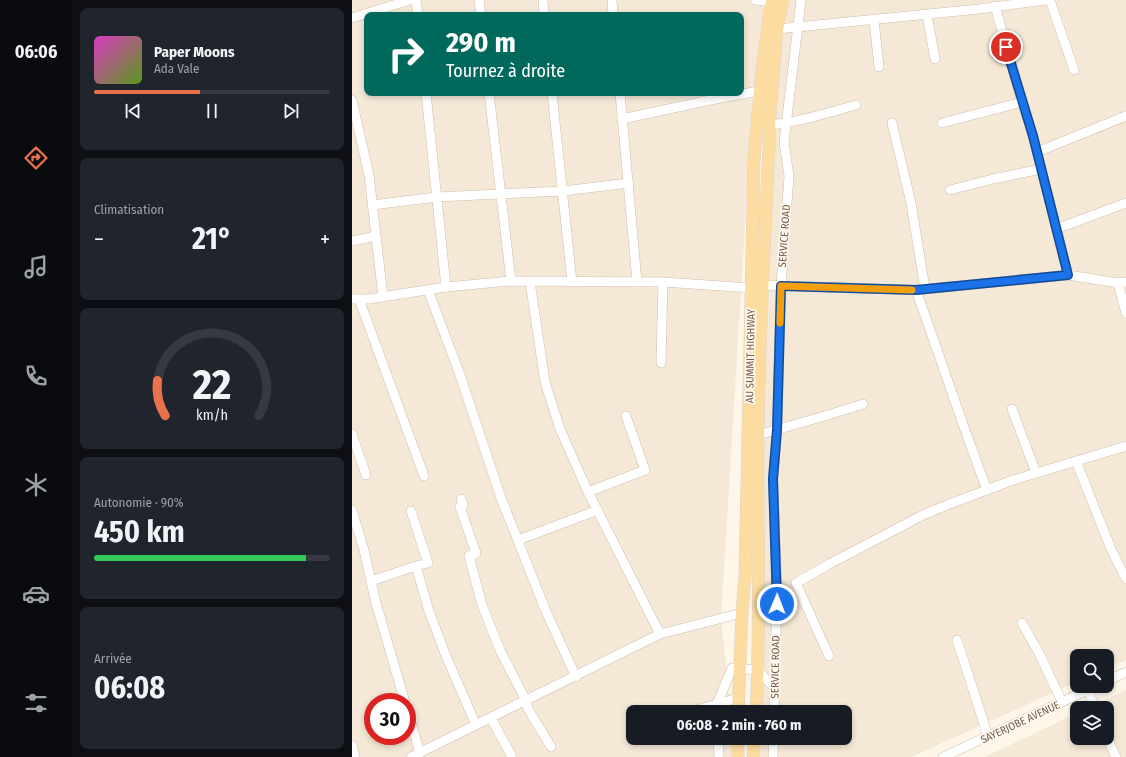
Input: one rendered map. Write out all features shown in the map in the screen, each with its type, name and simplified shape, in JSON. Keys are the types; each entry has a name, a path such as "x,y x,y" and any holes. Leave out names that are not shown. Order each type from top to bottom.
{"main road":[{"name":"AU SUMMIT HIGHWAY","path":"738,705 745,578 757,286 769,148 769,125 777,30 776,1"},
{"name":"AU SUMMIT HIGHWAY","path":"756,705 758,670 758,435 754,160 759,91 766,35 776,1"},
{"path":"738,745 738,757"},
{"path":"753,757 754,745"}],"street":[{"path":"371,12 410,0"},
{"path":"416,0 418,12"},
{"path":"479,0 480,12"},
{"path":"543,0 544,12"},
{"path":"612,0 613,12"},
{"path":"755,0 776,1"},
{"name":"SERVICE ROAD","path":"774,705 777,590 773,479 777,430 781,286 789,176 784,142 796,27 801,0"},
{"path":"777,30 927,15 979,9 998,4 1046,0"},
{"path":"1050,0 1074,70"},
{"path":"998,4 1022,102 1037,152 1068,275"},
{"path":"352,18 364,14"},
{"path":"927,15 935,59"},
{"path":"874,20 879,66"},
{"path":"744,94 759,91"},
{"path":"426,96 446,287"},
{"path":"489,96 511,281"},
{"path":"552,96 572,282"},
{"path":"620,96 637,282"},
{"path":"622,119 732,96"},
{"path":"352,100 355,124 369,175 383,297"},
{"path":"942,123 1022,102"},
{"path":"769,125 786,123 856,105"},
{"path":"1037,152 1126,116"},
{"path":"892,123 911,203 920,290 961,421 987,490"},
{"path":"950,190 1041,169"},
{"path":"372,205 437,197 563,191 629,183"},
{"path":"1056,229 1126,203"},
{"path":"352,241 376,236"},
{"path":"424,476 355,299 369,299 446,287 511,281 663,282 920,290 1068,275 1122,283 1126,313"},
{"path":"530,282 545,382 560,429 588,492 660,634"},
{"path":"661,363 663,282"},
{"path":"428,290 460,372 501,498 545,609 576,677"},
{"path":"758,435 863,404"},
{"path":"1012,409 1036,473"},
{"path":"588,492 645,470 626,416"},
{"path":"352,434 366,475"},
{"path":"829,656 796,583 924,514 1036,473 1126,446"},
{"path":"1076,461 1111,549 1126,579"},
{"path":"461,499 462,505 460,507 476,553 468,556 482,605 500,650 526,701 528,709 551,747"},
{"path":"352,510 364,550 376,603 402,693"},
{"path":"518,540 598,510"},
{"path":"371,582 428,563 411,511"},
{"path":"416,566 429,611 446,656 476,725"},
{"path":"411,757 576,677 660,634 742,613"},
{"path":"1022,623 1039,653 1062,702"},
{"path":"957,640 988,736"},
{"path":"718,705 732,668 739,670 758,670 775,689"},
{"path":"1114,678 1126,672"},
{"name":"SAYERJOBE AVENUE","path":"944,757 956,754 988,736 1081,693"},
{"path":"723,705 738,698"},
{"path":"491,718 512,757"},
{"path":"416,739 420,753"},
{"path":"352,745 355,757"},
{"path":"718,745 718,757"},
{"path":"773,757 774,745"},
{"path":"1111,745 1116,757"}],"shaded area":[{"path":"352,0 767,0 753,95 721,618 730,705 626,705 626,745 735,745 736,757 352,757"},
{"path":"783,0 1126,0 1126,660 1114,665 1114,649 1070,649 1070,685 911,757 758,757 758,745 852,745 852,705 758,705 761,304"},
{"path":"1126,690 1126,757 985,757 1070,716 1070,745 1114,745 1114,701 1103,701"}],"slow traffic":[{"path":"780,323 781,286 912,290"}],"route":[{"path":"777,604 773,479 777,430 781,286 916,290 1068,275 1033,136 1006,47"}]}
